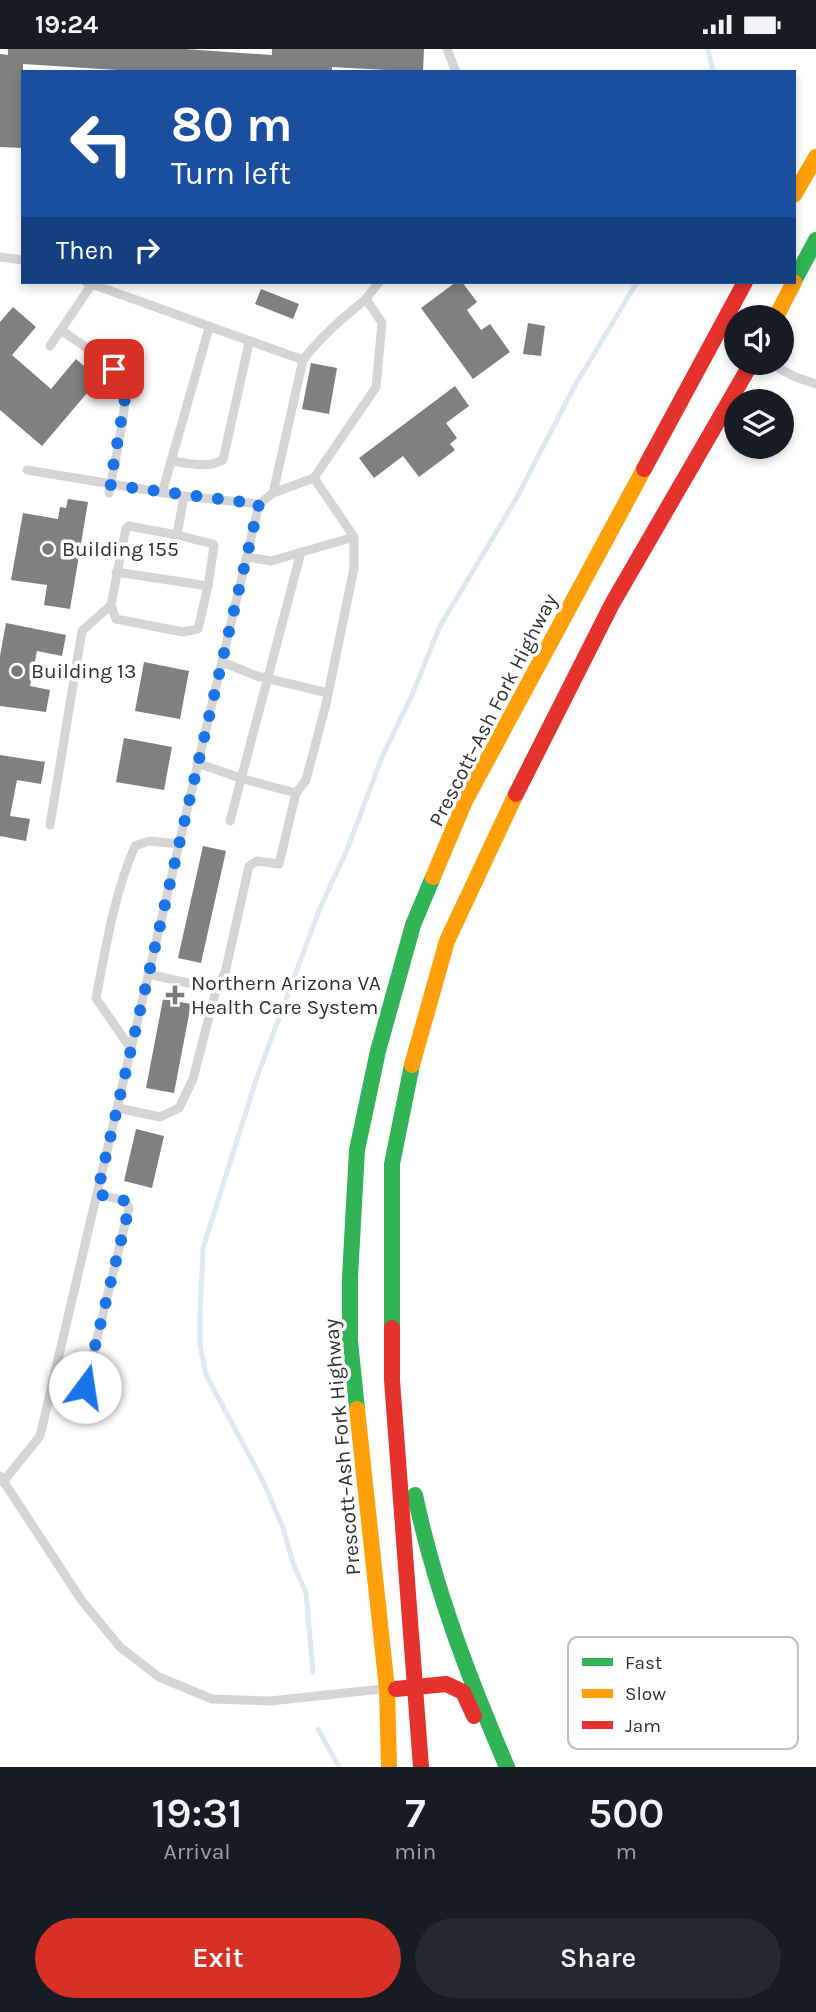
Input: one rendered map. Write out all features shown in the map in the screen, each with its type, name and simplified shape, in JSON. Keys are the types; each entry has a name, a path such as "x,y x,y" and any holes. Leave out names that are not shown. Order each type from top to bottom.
{"main road":[{"path":"796,192 816,157"},
{"path":"796,277 816,240"},
{"path":"782,305 792,284"},
{"name":"Prescott–Ash Fork Highway","path":"387,1689 350,1341 357,1150 378,1051 413,925 465,801 741,294"},
{"path":"421,1767 392,1380 392,1164 413,1061 447,941 499,828 612,604 744,375"},
{"path":"392,1380 420,1525 445,1614 507,1767"},
{"path":"387,1689 446,1684 463,1692 496,1767"},
{"path":"387,1689 389,1767"},
{"path":"387,1689 395,1717 398,1767"}],"lane":[{"path":"447,49 455,70"},
{"path":"0,257 21,260"},
{"path":"50,346 88,284"},
{"path":"92,284 249,343 303,360"},
{"path":"273,493 303,360 315,344 366,299 377,284"},
{"path":"366,299 382,323 376,387 314,478 273,493 259,504 40,1436 1,1479 82,1601 120,1647 159,1677 212,1699 270,1701 387,1689"},
{"path":"162,493 209,328"},
{"path":"61,330 114,369 125,381 125,398 109,489"},
{"path":"171,461 214,465 223,460 249,343"},
{"path":"791,375 816,384"},
{"path":"27,470 109,489 259,504"},
{"path":"118,1108 160,1117 179,1108 193,1079 217,986 225,973 249,866 257,861 279,864 296,793 306,779 328,693 354,568 354,537 314,478"},
{"path":"177,535 184,496"},
{"path":"130,526 177,535 213,544 208,586 198,629 183,632 116,619 111,605 125,528 130,526"},
{"path":"247,558 271,561 354,537"},
{"path":"230,821 270,679 301,552"},
{"path":"116,572 208,586"},
{"path":"50,825 82,631 111,605"},
{"path":"222,662 270,679 328,693"},
{"path":"197,763 296,793"},
{"path":"131,1049 96,998 109,932 126,867 135,846 149,841 179,843"},
{"path":"148,974 197,985 217,986"},
{"path":"53,1380 85,1387 129,1208 126,1201 97,1194"}],"building":[{"path":"8,49 185,49 272,55 272,49 424,49 423,70 332,67 332,70 118,70 23,64 21,148 0,147 0,54 8,55"},
{"path":"453,284 464,284 477,302 467,310 481,330 490,324 510,352 473,379 421,308"},
{"path":"261,289 299,304 293,319 255,304"},
{"path":"13,307 36,327 12,355 51,389 76,359 99,379 42,446 0,410 0,322"},
{"path":"528,323 545,326 541,356 523,354"},
{"path":"311,363 337,368 329,414 302,409"},
{"path":"455,386 469,406 446,423 457,438 450,444 455,450 419,477 403,456 374,478 359,458"},
{"name":"Building 155","path":"68,499 88,502 70,609 44,605 47,585 11,580 23,513 58,519 60,507 66,508"},
{"name":"Building 13","path":"6,623 66,635 62,656 37,651 30,686 50,690 46,712 0,706 0,656"},
{"path":"144,662 189,671 180,719 135,711"},
{"path":"124,738 172,747 164,790 116,782"},
{"path":"0,755 45,762 41,784 17,780 10,816 30,819 26,841 0,836"},
{"path":"203,846 226,851 201,963 178,958"},
{"path":"163,999 191,1004 174,1093 146,1088"},
{"path":"136,1129 164,1136 152,1188 124,1181"}],"waterway":[{"path":"708,49 713,70"},
{"path":"313,1672 306,1593 293,1563 283,1528 263,1481 206,1375 200,1345 203,1248 257,1077 320,908 347,850 382,757 412,695 440,626 516,499 573,389 636,284"},
{"path":"318,1729 339,1767"}],"traffic: fast":[{"path":"796,277 816,240"},
{"path":"357,1409 350,1341 350,1277 357,1150 378,1051 413,925 433,877"},
{"path":"392,1328 392,1164 412,1065"},
{"path":"415,1495 432,1565 454,1633 507,1767"}],"traffic: slow":[{"path":"796,192 816,157"},
{"path":"782,305 793,284"},
{"path":"433,877 465,801 644,469"},
{"path":"412,1065 447,941 516,794"},
{"path":"357,1409 387,1689 389,1767"}],"traffic: jam":[{"path":"644,469 744,284"},
{"path":"516,794 612,604 744,375"},
{"path":"392,1328 392,1380 421,1767"},
{"path":"396,1689 446,1684 463,1692 474,1716"}],"place":[{"name":"Building 155","path":"48,549"},
{"name":"Building 13","path":"17,671"},
{"name":"Northern Arizona VA Health Care System","path":"175,995"}],"route":[{"path":"85,1387 129,1208 126,1201 97,1194 259,504 110,485 125,398 125,381 114,369"}]}
